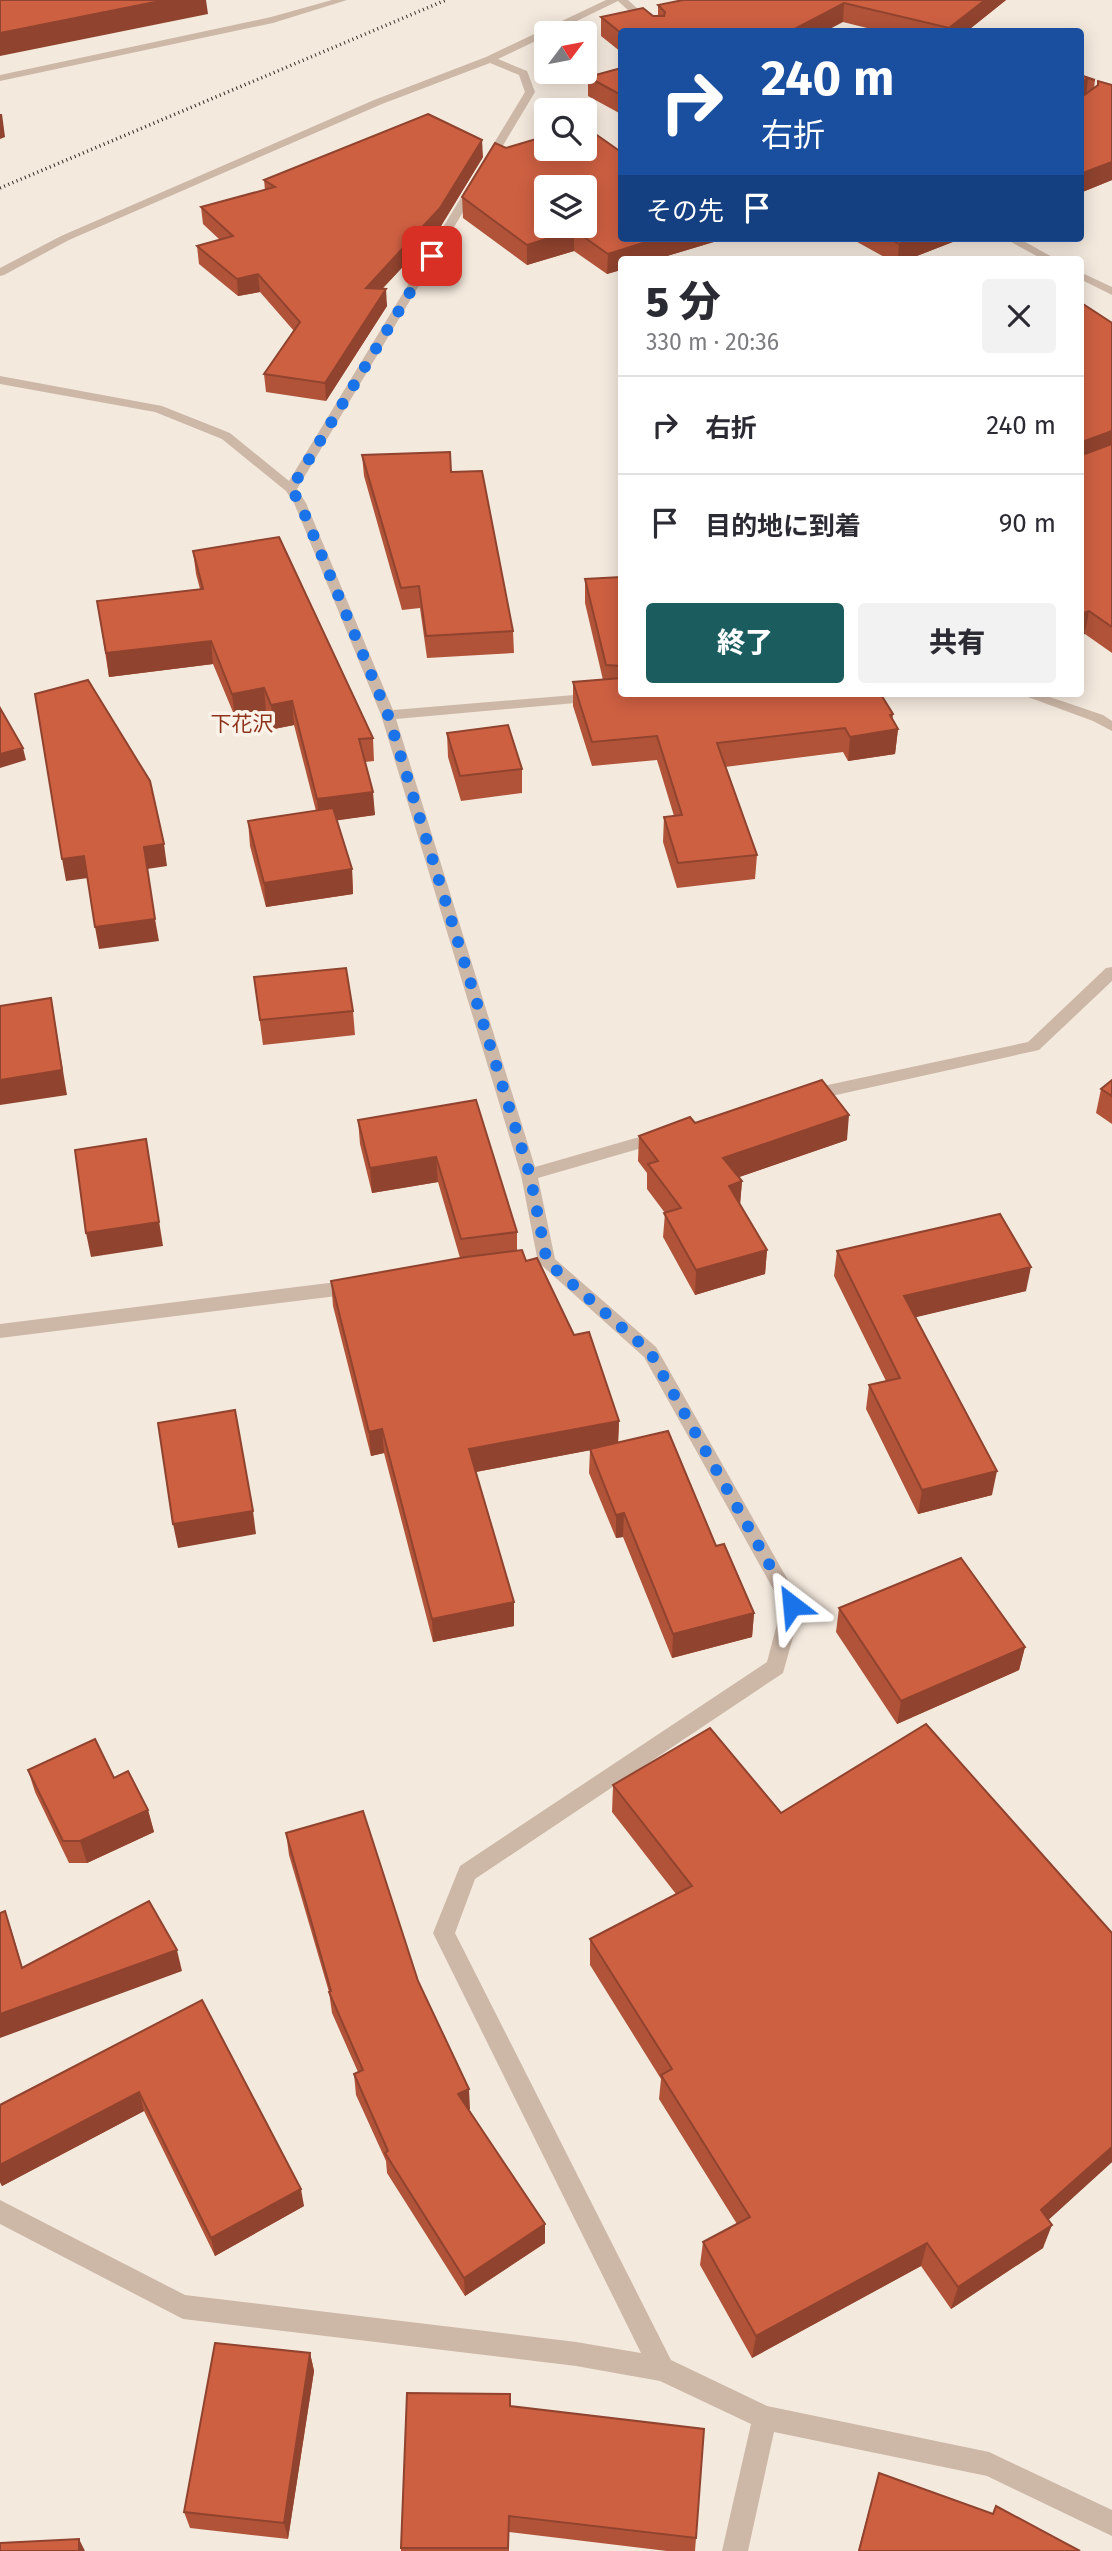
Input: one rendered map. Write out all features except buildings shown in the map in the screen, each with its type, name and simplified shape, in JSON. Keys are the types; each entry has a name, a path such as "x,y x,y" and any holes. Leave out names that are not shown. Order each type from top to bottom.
{"street":[{"path":"0,78 273,20 342,0"},
{"path":"0,273 65,238 378,102 490,59 614,0"},
{"path":"622,0 654,28"},
{"path":"291,489 530,92 523,73 490,59"},
{"path":"1018,242 1044,256"},
{"path":"1084,277 1112,292"},
{"path":"0,380 158,409 226,436 291,489 300,503 388,715 530,1175 541,1263 650,1352 792,1605 776,1667 467,1873 444,1933 662,2369"},
{"path":"388,715 609,696"},
{"path":"1036,697 1098,718 1112,727"},
{"path":"790,1099 1033,1046 1112,972"},
{"path":"530,1175 673,1133"},
{"path":"0,1331 370,1285"},
{"path":"0,2212 183,2308 563,2353 662,2369 765,2418 989,2463 1112,2523"},
{"path":"735,2551 765,2418"}],"railway":[{"path":"0,188 446,0"}],"district":[{"name":"下花沢","path":"242,724"}],"route":[{"path":"432,256 291,489 300,503 388,715 530,1175 547,1262 650,1352 792,1605"}]}
